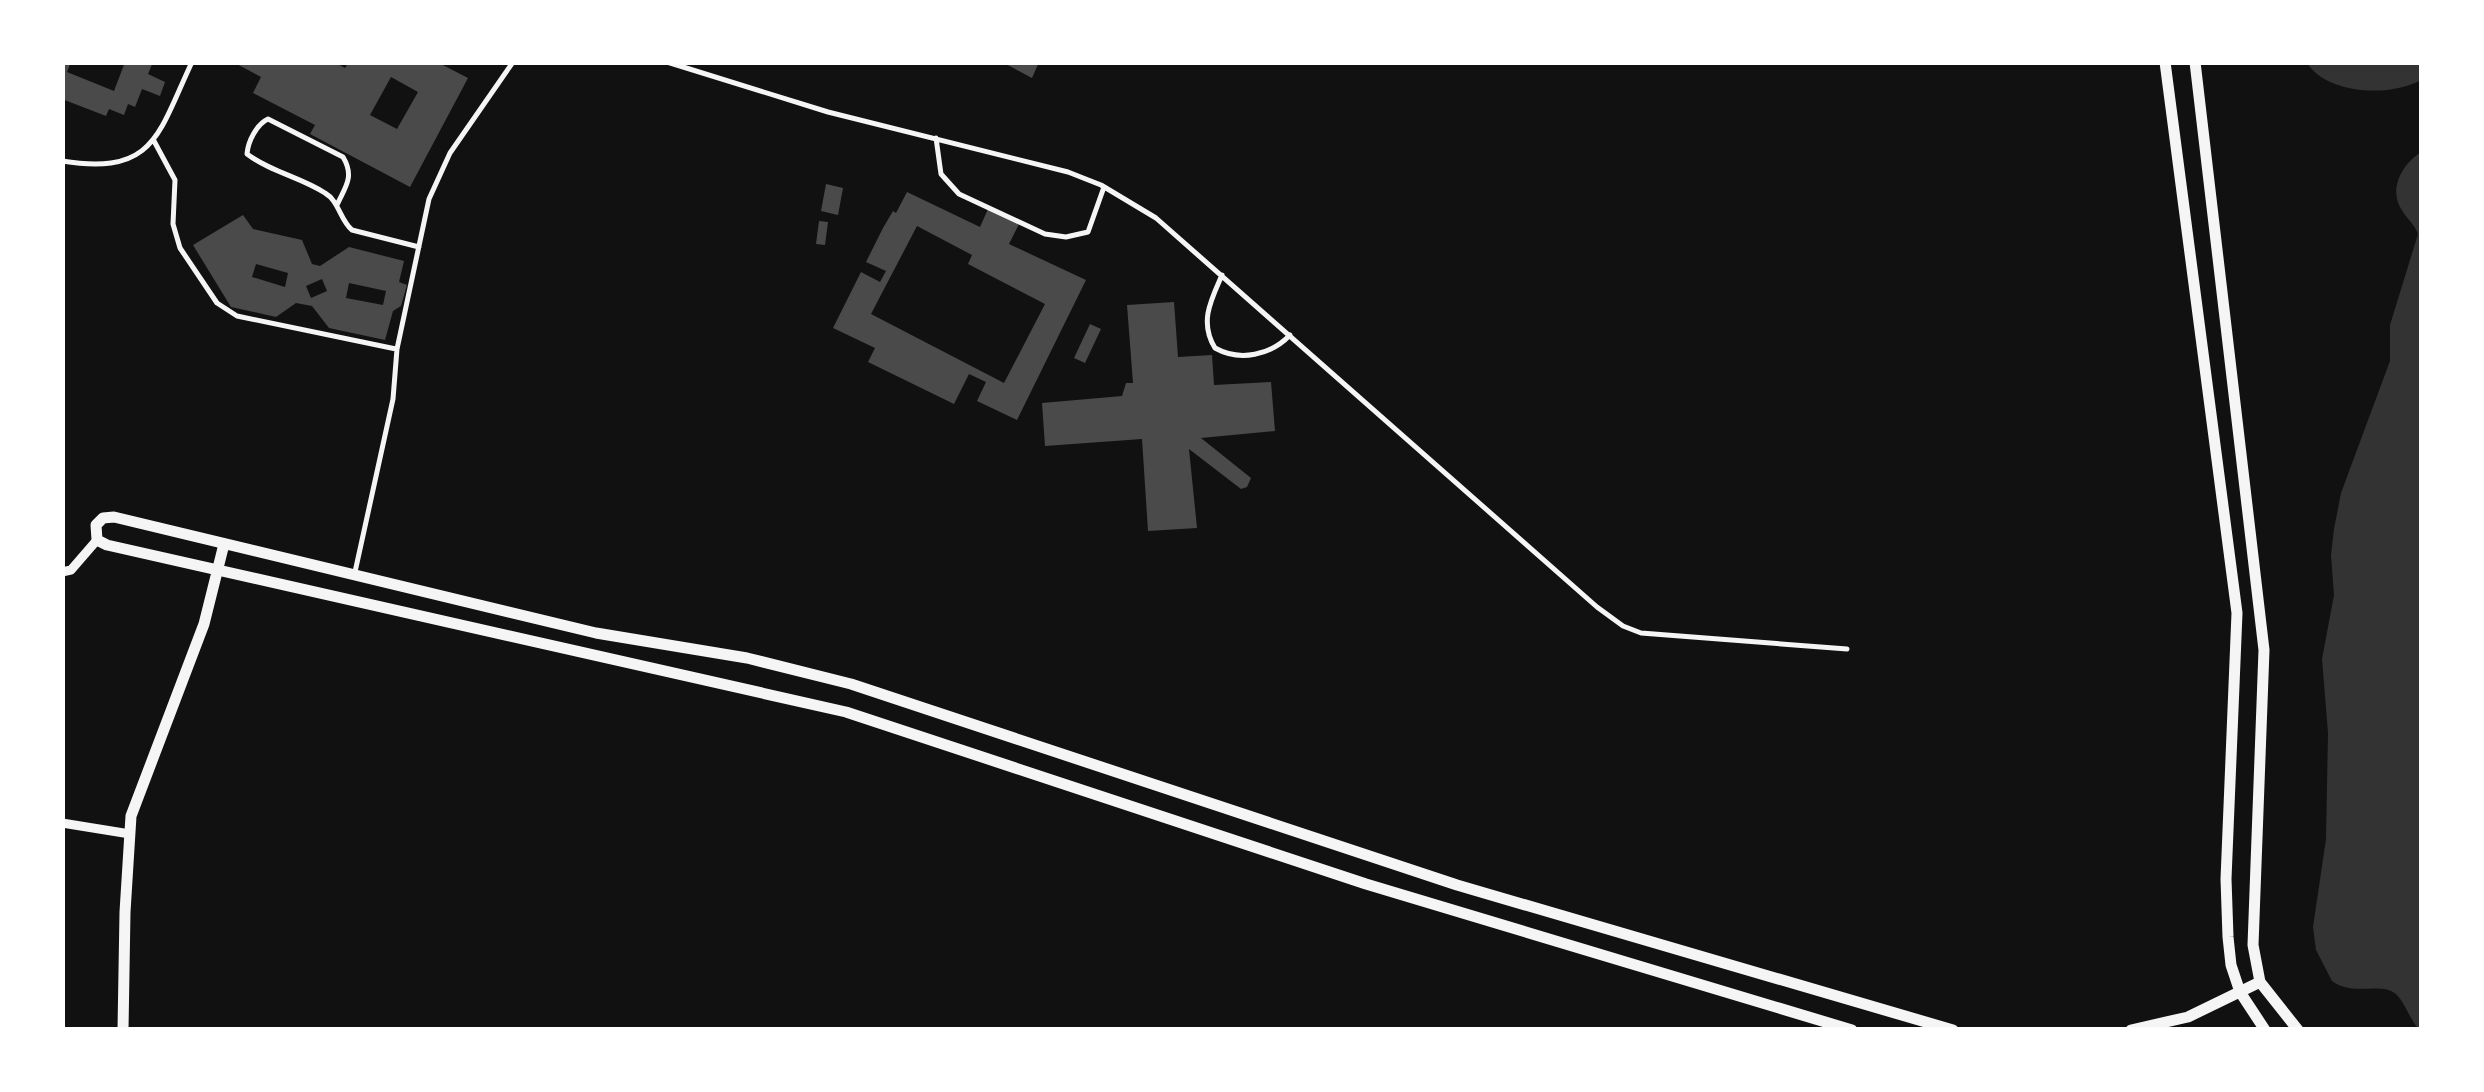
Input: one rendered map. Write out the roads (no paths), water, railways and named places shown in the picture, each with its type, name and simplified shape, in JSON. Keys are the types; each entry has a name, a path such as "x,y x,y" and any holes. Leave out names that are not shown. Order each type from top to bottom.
{"street":[{"path":"2165,62 2237,614 2226,880 2231,965 2240,992 2265,1030"},
{"path":"2195,62 2264,650 2253,945 2260,982 2290,1027"},
{"path":"62,572 71,570 96,540 96,525 103,518 114,517 596,634 747,658 852,684 1457,885 1953,1030"},
{"path":"96,540 216,571 846,712 1366,884 1852,1030"},
{"path":"124,1030 131,816 204,624 224,544"},
{"path":"62,822 130,834"},
{"path":"2131,1030 2188,1017 2260,982"}],"lane":[{"path":"62,161 91,166 140,156 154,141 192,62"},
{"path":"667,62 828,112 1068,172 1104,187 1156,218 1623,626 1660,636 1848,649"},
{"path":"355,575 393,399 398,349 429,199 439,172 511,63"},
{"path":"337,205 349,182 343,157 268,118 261,122 248,146 248,154 259,163 329,194 352,230 419,247"},
{"path":"936,138 941,174 954,190 1045,234 1088,232 1104,187"},
{"path":"154,141 175,180 174,235 216,304 237,316 398,349"},
{"path":"1222,275 1206,318 1207,332 1215,348 1242,356 1278,346 1290,335"}]}
